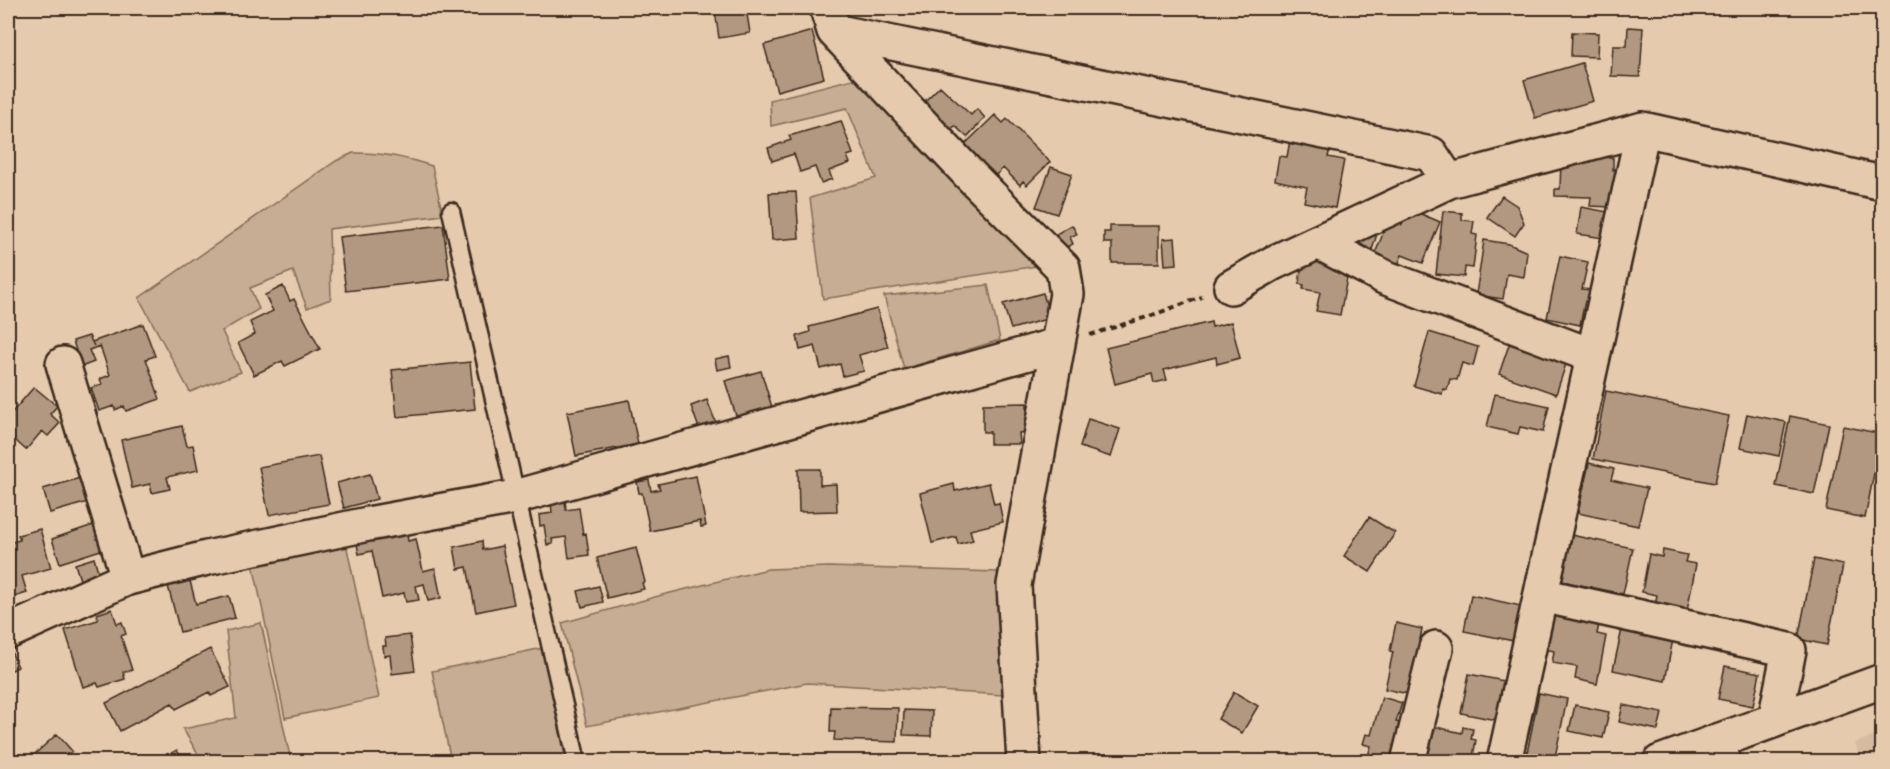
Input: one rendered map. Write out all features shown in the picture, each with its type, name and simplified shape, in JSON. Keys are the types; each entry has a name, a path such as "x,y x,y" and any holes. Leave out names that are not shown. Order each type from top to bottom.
{"street":[{"path":"831,19 1431,154 1449,181"},
{"path":"831,19 968,173 1063,268 1067,294 1014,585 1024,762"},
{"path":"1504,762 1643,129"},
{"path":"1231,287 1273,263 1449,181 1643,129 1882,183"},
{"path":"1318,242 1384,277 1593,356"},
{"path":"8,632 128,578 310,536 515,496 1057,345"},
{"path":"63,364 128,578"},
{"path":"1540,595 1789,650 1775,720"},
{"path":"1408,762 1436,648"},
{"path":"1660,762 1720,751 1775,720 1882,681"}],"lane":[{"path":"451,211 577,762"}],"path":[{"path":"1057,345 1147,317 1231,287"}],"shaded area":[{"path":"856,78 1037,266 823,299 810,198 876,178 847,108 771,126 770,100"},
{"path":"353,153 393,156 432,166 443,215 329,229 331,299 307,308 293,271 250,288 259,309 222,331 241,372 190,392 139,298 336,161"},
{"path":"988,285 1000,340 904,369 884,296"},
{"path":"345,539 379,698 285,718 252,559"},
{"path":"829,567 999,572 1003,695 807,683 587,726 562,623 768,569"},
{"path":"261,623 291,761 202,761 183,729 236,718 226,631"},
{"path":"543,648 566,761 451,761 432,671"},
{"path":"1882,733 1882,761 1861,761 1855,743"}],"building":[{"path":"746,8 750,33 719,38 715,11"},
{"path":"1628,27 1643,28 1640,77 1611,76 1613,46 1627,46"},
{"path":"812,31 824,78 777,91 764,45"},
{"path":"1572,32 1598,33 1597,57 1571,56"},
{"path":"1582,63 1593,101 1535,118 1524,80"},
{"path":"940,86 971,115 977,109 985,118 967,137 955,126 950,130 923,103"},
{"path":"995,115 1003,123 1007,119 1050,162 1027,185 1023,181 1020,185 1003,168 995,176 964,145"},
{"path":"841,121 853,154 847,156 850,163 829,171 832,179 821,183 815,167 800,172 794,154 772,161 768,148 791,140 789,136"},
{"path":"1290,140 1330,148 1328,157 1344,160 1335,208 1304,202 1307,187 1275,180 1279,156 1287,157"},
{"path":"1592,152 1609,152 1609,158 1613,158 1613,170 1617,170 1616,200 1612,207 1590,206 1591,197 1555,196 1555,189 1560,189 1561,161 1591,162"},
{"path":"1051,167 1072,174 1057,214 1036,207"},
{"path":"796,192 799,238 772,240 769,193"},
{"path":"1502,196 1517,206 1524,223 1515,236 1487,217"},
{"path":"1581,207 1608,212 1604,238 1577,234"},
{"path":"1414,211 1440,222 1423,263 1402,255 1398,265 1374,256 1389,219 1402,225 1406,216 1411,219"},
{"path":"1443,211 1462,213 1462,220 1474,221 1472,234 1477,235 1473,268 1465,267 1464,277 1436,274"},
{"path":"443,225 450,279 346,291 339,237"},
{"path":"1072,225 1077,234 1070,237 1073,244 1063,249 1056,234"},
{"path":"1110,226 1159,226 1159,263 1112,263 1112,243 1104,243 1104,232 1110,232"},
{"path":"1364,230 1377,234 1371,253 1350,246"},
{"path":"1175,238 1177,264 1165,265 1163,239"},
{"path":"1484,240 1509,244 1527,252 1524,277 1507,274 1503,299 1476,295"},
{"path":"1560,256 1588,262 1582,289 1591,290 1589,301 1585,301 1580,325 1547,318"},
{"path":"1303,258 1335,264 1334,270 1348,273 1340,315 1316,311 1320,292 1303,289 1304,285 1299,284"},
{"path":"283,286 290,301 294,299 320,349 285,366 282,361 254,375 238,343 255,334 250,322 273,311 265,295"},
{"path":"1043,293 1050,318 1011,329 1003,304"},
{"path":"877,309 888,347 859,355 864,371 843,376 840,364 821,369 815,346 800,350 797,336 810,332 809,327"},
{"path":"1211,322 1212,327 1231,322 1240,358 1217,364 1216,357 1164,370 1167,380 1154,383 1152,374 1115,384 1106,348"},
{"path":"143,324 155,356 146,359 160,399 126,411 124,406 115,410 114,406 99,411 91,388 102,384 100,379 110,375 100,346 89,350 94,362 81,367 73,341 89,336 92,342"},
{"path":"1429,332 1478,347 1473,366 1462,363 1457,380 1450,379 1447,390 1443,389 1442,394 1414,386"},
{"path":"1511,339 1568,358 1556,394 1499,374"},
{"path":"729,356 731,367 717,370 715,359"},
{"path":"470,362 475,409 397,417 392,370"},
{"path":"761,371 774,414 738,422 725,381"},
{"path":"34,387 57,406 50,414 60,423 48,436 42,431 26,450 8,434 8,417"},
{"path":"1606,391 1729,416 1715,483 1593,459"},
{"path":"1495,394 1549,406 1543,432 1520,427 1518,434 1487,427"},
{"path":"629,400 638,444 576,456 567,412"},
{"path":"707,400 718,428 701,434 691,406"},
{"path":"1027,403 1028,432 1019,433 1020,444 990,444 990,432 983,432 983,404"},
{"path":"1747,414 1786,422 1779,456 1740,448"},
{"path":"1790,416 1829,424 1814,494 1776,486"},
{"path":"1088,419 1120,429 1111,457 1080,447"},
{"path":"182,426 187,446 193,445 198,470 167,477 170,489 152,493 150,484 132,488 121,440"},
{"path":"1843,426 1882,434 1865,518 1826,510"},
{"path":"319,456 329,504 269,515 259,467"},
{"path":"1589,463 1614,469 1611,480 1647,488 1638,526 1578,513"},
{"path":"798,469 820,469 820,485 836,484 837,511 799,512"},
{"path":"370,474 377,499 344,508 337,483"},
{"path":"696,476 706,526 701,527 700,521 650,531 642,493 639,493 637,482 649,480 651,491 660,489 658,484"},
{"path":"80,478 88,502 50,513 43,489"},
{"path":"989,483 994,504 999,503 1003,522 970,530 973,540 958,544 956,537 932,543 920,493 954,484 955,491"},
{"path":"565,500 566,510 579,508 589,555 569,558 566,537 552,539 553,544 547,545 544,525 540,526 539,515 552,513 551,502"},
{"path":"1369,517 1395,533 1370,572 1344,556"},
{"path":"96,524 104,549 60,563 52,539"},
{"path":"40,529 51,568 22,576 27,593 14,597 8,573 11,572 8,543 20,540 18,535"},
{"path":"406,529 408,541 416,539 423,571 435,568 441,598 428,601 424,584 416,586 419,600 406,602 404,593 382,598 372,551 359,554 355,535"},
{"path":"1571,535 1633,548 1623,594 1562,581"},
{"path":"482,541 483,550 502,546 514,604 476,612 467,567 458,569 454,547"},
{"path":"636,548 645,582 642,583 644,589 607,598 597,558"},
{"path":"1663,550 1687,555 1685,562 1696,564 1687,611 1654,612 1657,595 1642,592 1649,554 1662,557"},
{"path":"94,558 100,577 81,583 75,564"},
{"path":"1814,559 1843,565 1827,645 1798,639"},
{"path":"189,577 196,604 229,596 235,618 180,632 167,582"},
{"path":"599,586 603,602 582,607 578,591"},
{"path":"1471,595 1521,606 1514,641 1464,631"},
{"path":"112,609 117,624 122,622 126,634 121,636 132,670 123,672 125,679 99,687 97,683 83,687 65,630 98,620 97,614"},
{"path":"1552,615 1599,624 1597,634 1606,636 1597,684 1575,679 1577,667 1552,663 1554,651 1545,649"},
{"path":"1396,623 1422,629 1419,645 1424,646 1413,695 1385,689 1393,652 1390,651"},
{"path":"1622,629 1673,639 1665,681 1613,670"},
{"path":"410,635 415,671 392,674 390,655 384,656 385,638"},
{"path":"210,649 230,687 211,696 209,692 176,709 172,703 120,731 106,703"},
{"path":"11,651 18,667 8,672 8,652"},
{"path":"1725,666 1760,673 1753,706 1718,699"},
{"path":"1469,674 1504,681 1496,720 1461,713"},
{"path":"1234,692 1258,706 1242,733 1218,719"},
{"path":"1539,693 1567,699 1554,762 1526,758"},
{"path":"1382,697 1402,703 1396,722 1403,724 1397,762 1366,762 1371,746 1363,744 1366,734 1371,735"},
{"path":"1575,705 1609,712 1603,738 1569,731"},
{"path":"1623,705 1662,713 1658,730 1619,722"},
{"path":"831,707 898,708 897,742 834,740 835,732 830,732"},
{"path":"904,710 932,711 931,736 903,735"},
{"path":"1432,726 1462,733 1463,727 1473,729 1471,739 1476,740 1472,762 1424,762"},
{"path":"57,734 72,751 60,762 26,762"},
{"path":"177,750 183,762 155,762"}]}
